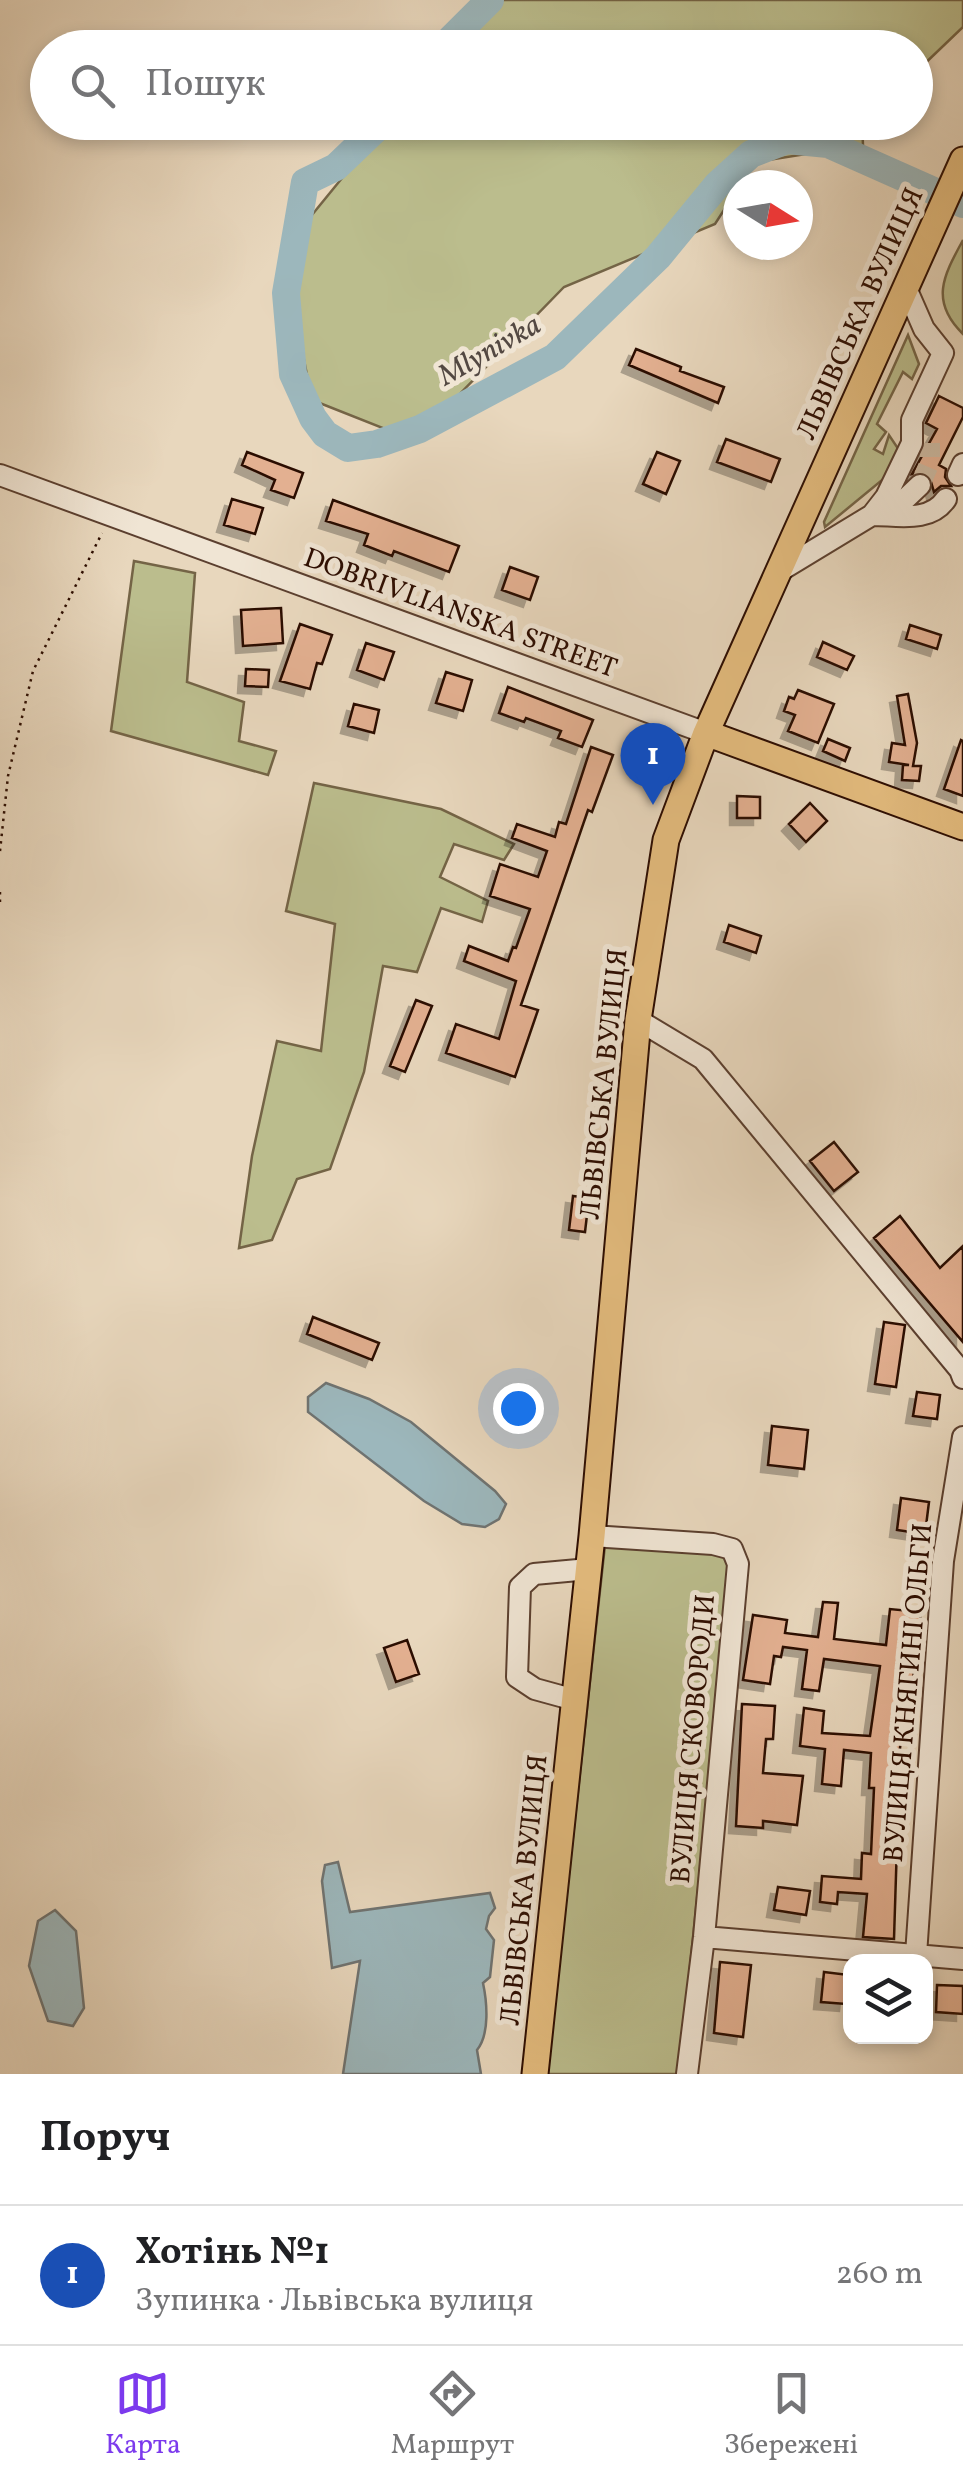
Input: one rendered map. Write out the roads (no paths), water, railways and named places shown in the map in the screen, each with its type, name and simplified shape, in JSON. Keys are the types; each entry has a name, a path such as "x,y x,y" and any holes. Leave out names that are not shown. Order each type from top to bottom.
{"main road":[{"name":"ЛЬВІВСЬКА ВУЛИЦЯ","path":"535,2074 589,1569 638,1020 666,840 706,733 958,171"},
{"path":"706,733 963,826"}],"street":[{"path":"906,288 924,330 944,353 963,364"},
{"path":"872,514 886,497 912,443 912,420 944,353"},
{"path":"912,420 930,443"},
{"name":"DOBRIVLIANSKA STREET","path":"0,475 706,733"},
{"path":"778,572 872,514 900,504 920,485"},
{"path":"872,514 920,516 933,512 946,498"},
{"path":"638,1020 703,1059 963,1378"},
{"name":"ВУЛИЦЯ КНЯГИНІ ОЛЬГИ","path":"916,1954 943,1560 963,1437"},
{"name":"ВУЛИЦЯ СКОВОРОДИ","path":"592,1536 713,1544 732,1549 738,1564 704,1937 687,2074"},
{"path":"575,1700 534,1689 517,1678 520,1587 534,1574 589,1569"},
{"path":"704,1937 904,1954"},
{"path":"933,1956 963,1959"}],"water":[{"path":"326,1383 369,1399 411,1422 495,1491 506,1504 499,1519 485,1527 462,1524 424,1501 308,1412 308,1397"},
{"path":"338,1862 350,1912 490,1893 495,1908 486,1929 494,1940 490,1977 483,1983 486,2027 477,2050 481,2074 343,2074 360,1961 332,1968 322,1881 325,1865"},
{"path":"55,1910 76,1931 84,2008 73,2026 48,2021 29,1966 38,1921"}],"waterway":[{"name":"Mlynivka","path":"460,30 490,0"},
{"name":"Mlynivka","path":"364,140 336,167 305,182 286,293 293,374 313,418 325,434 348,448 377,444 420,429 555,357 658,257 718,184 751,154 787,140"},
{"name":"Mlynivka","path":"787,140 828,144 963,204"}],"tunnel":[{"path":"920,485 930,462 930,443"}],"place":[{"name":"Хотінь №1","path":"653,805"}]}
